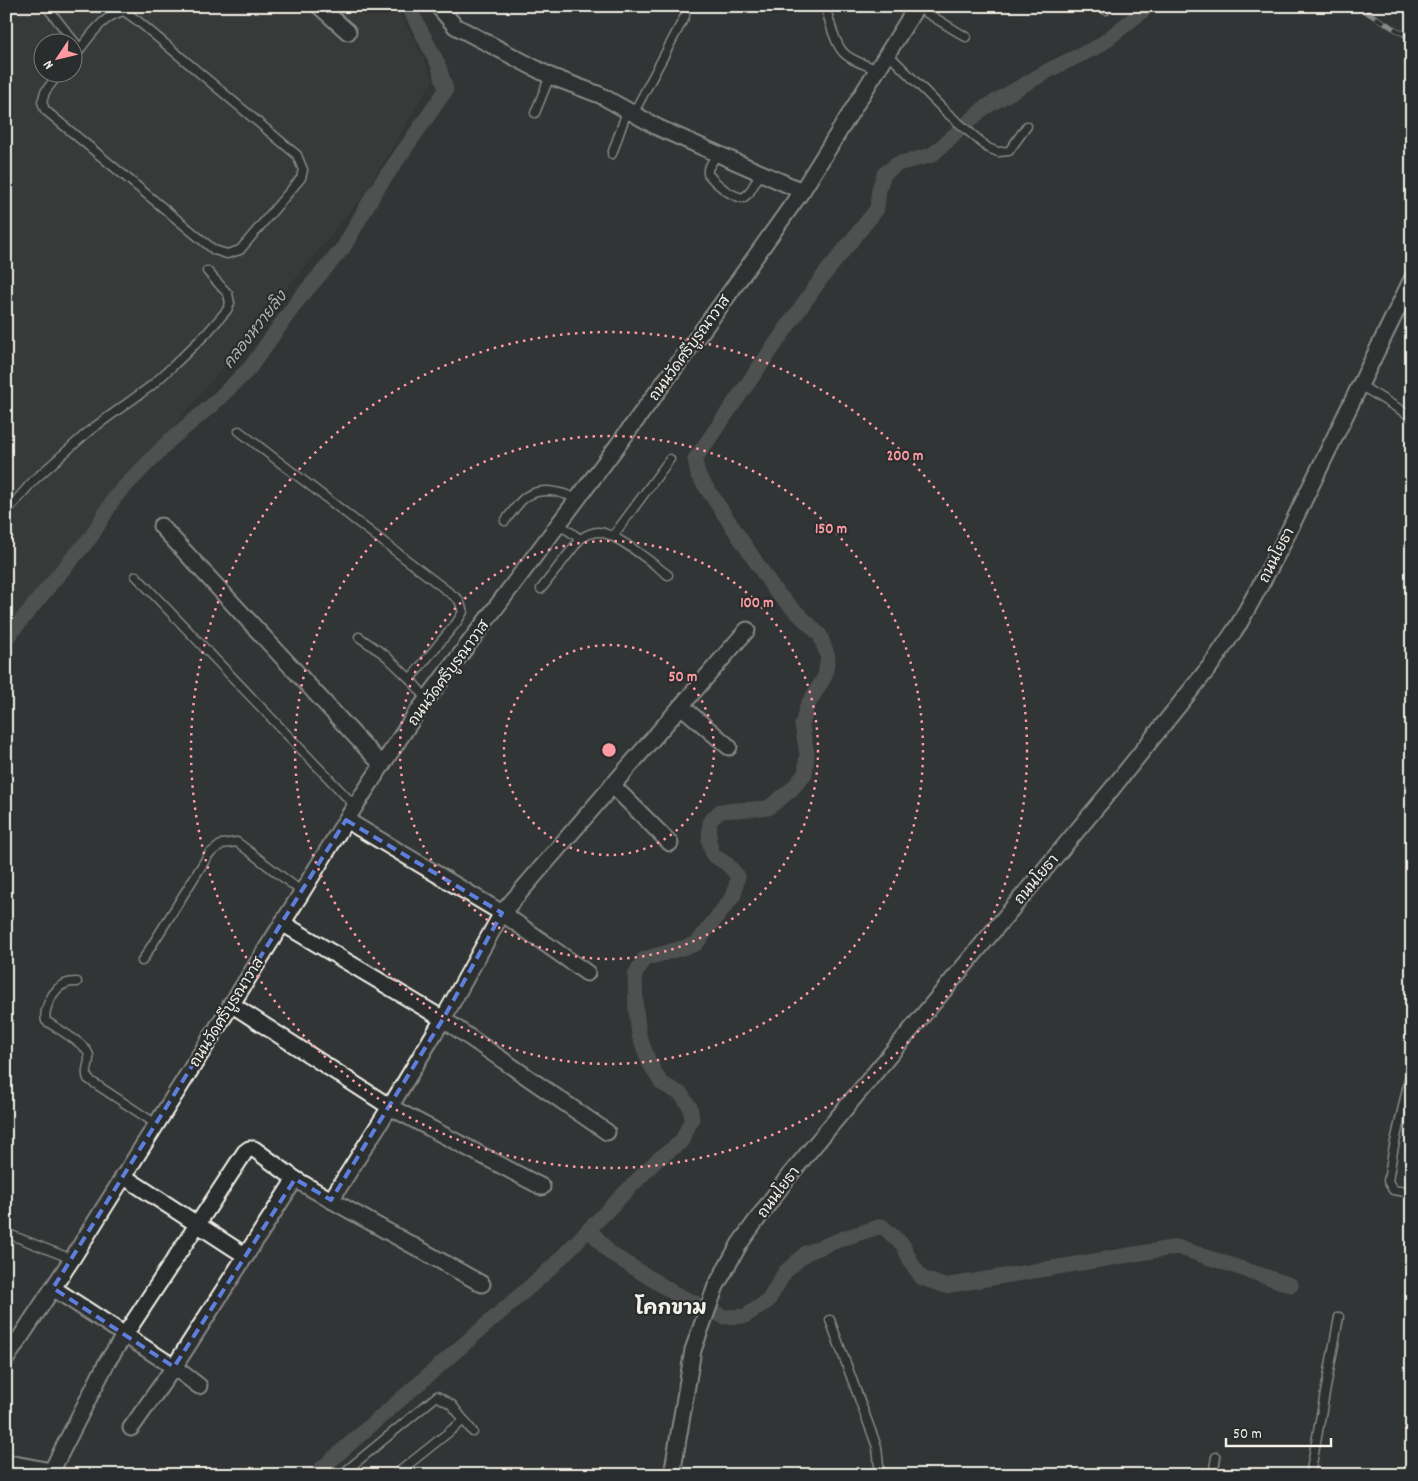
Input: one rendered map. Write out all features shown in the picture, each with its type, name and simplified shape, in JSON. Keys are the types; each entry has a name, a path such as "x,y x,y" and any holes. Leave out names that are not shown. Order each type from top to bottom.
{"main road":[{"path":"6,1466 52,1474"}],"street":[{"path":"319,6 348,32"},
{"path":"438,6 455,26 550,76 600,95 658,128 802,191"},
{"name":"ถนนวัดศรีบูรณาวาส","path":"6,1359 72,1259 382,765 427,699 558,523 578,499 802,191 917,7"},
{"name":"ถนนโยธา","path":"672,1475 693,1350 716,1286 740,1243 788,1177 1111,790 1211,665 1239,624 1279,551 1412,278"},
{"path":"161,526 382,765"},
{"path":"331,1200 443,1019 502,913 747,630"},
{"path":"681,706 729,747"},
{"path":"612,786 670,843"},
{"path":"346,820 502,913 587,973"},
{"path":"282,923 443,1019 607,1132"},
{"path":"231,1004 390,1107 542,1186"},
{"path":"52,1474 106,1362 245,1152 249,1149 254,1149 331,1200 482,1284"},
{"path":"123,1176 246,1256"},
{"path":"131,1428 174,1367 296,1178"},
{"path":"53,1288 200,1386"}],"lane":[{"path":"46,6 67,32"},
{"path":"825,6 842,51 850,58 878,70"},
{"path":"917,7 966,37"},
{"path":"52,82 45,92 42,102 46,110 214,250 227,254 240,250 301,178 303,170 297,155 124,11 115,12 105,20 82,47"},
{"path":"612,154 630,113 685,16"},
{"path":"887,53 946,112 988,148 998,152 1009,151 1026,126"},
{"path":"535,112 550,76"},
{"path":"717,154 708,169 708,174 712,180 735,196 742,198 750,193 761,173"},
{"path":"6,512 34,482 89,431 151,386 173,366 207,333 227,310 230,303 228,294 207,271"},
{"path":"1360,385 1412,417"},
{"path":"240,432 459,600 463,612 457,622 410,679"},
{"path":"613,536 670,459"},
{"path":"505,521 523,499 532,493 545,490 562,492 578,499"},
{"path":"558,523 580,539"},
{"path":"541,589 580,539 600,532 613,536 668,575"},
{"path":"136,576 355,806"},
{"path":"359,637 385,655 410,679 427,699"},
{"path":"142,961 209,854 222,844 236,842 302,892"},
{"path":"77,982 64,984 56,991 46,1010 46,1021 82,1044 88,1050 90,1055 86,1074 88,1079 156,1124"},
{"path":"1412,1066 1388,1181 1393,1190 1412,1193"},
{"path":"6,1233 72,1259"},
{"path":"1310,1475 1339,1317"},
{"path":"830,1320 877,1447 880,1475"},
{"path":"348,1475 347,1470 437,1396 452,1404 473,1432"},
{"path":"395,1475 464,1420"},
{"path":"1212,1475 1216,1457"}],"highlighted area":[{"path":"346,820 502,913 443,1019 331,1200 295,1179 174,1367 53,1288"}],"shaded area":[{"path":"6,6 395,6 415,41 433,79 364,194 6,628"}],"waterway":[{"name":"คลองหวายลิง","path":"6,639 91,537 115,497 170,440 212,405 249,369 299,299 343,248 375,192 446,90 438,64 408,6"},
{"path":"314,1475 550,1269 657,1160 681,1142 692,1119 690,1107 681,1094 661,1083 649,1062 639,1035 635,975 644,959 696,944 734,895 738,876 727,864 713,855 709,841 710,821 720,811 768,808 791,790 805,774 807,754 802,725 807,706 825,676 828,657 820,635 776,592 698,475 695,459 820,280 877,209 879,189 884,174 897,164 932,155 984,108 1051,69 1099,46 1149,6"},
{"path":"718,1314 724,1317 745,1316 768,1301 785,1272 806,1253 882,1226 903,1245 912,1264 922,1278 945,1286 1177,1247 1291,1285"},
{"path":"589,1229 610,1253 674,1293 697,1304"}],"railway":[{"path":"1356,6 1412,39"}],"district":[{"name":"โคกขาม","path":"671,1307"}]}
